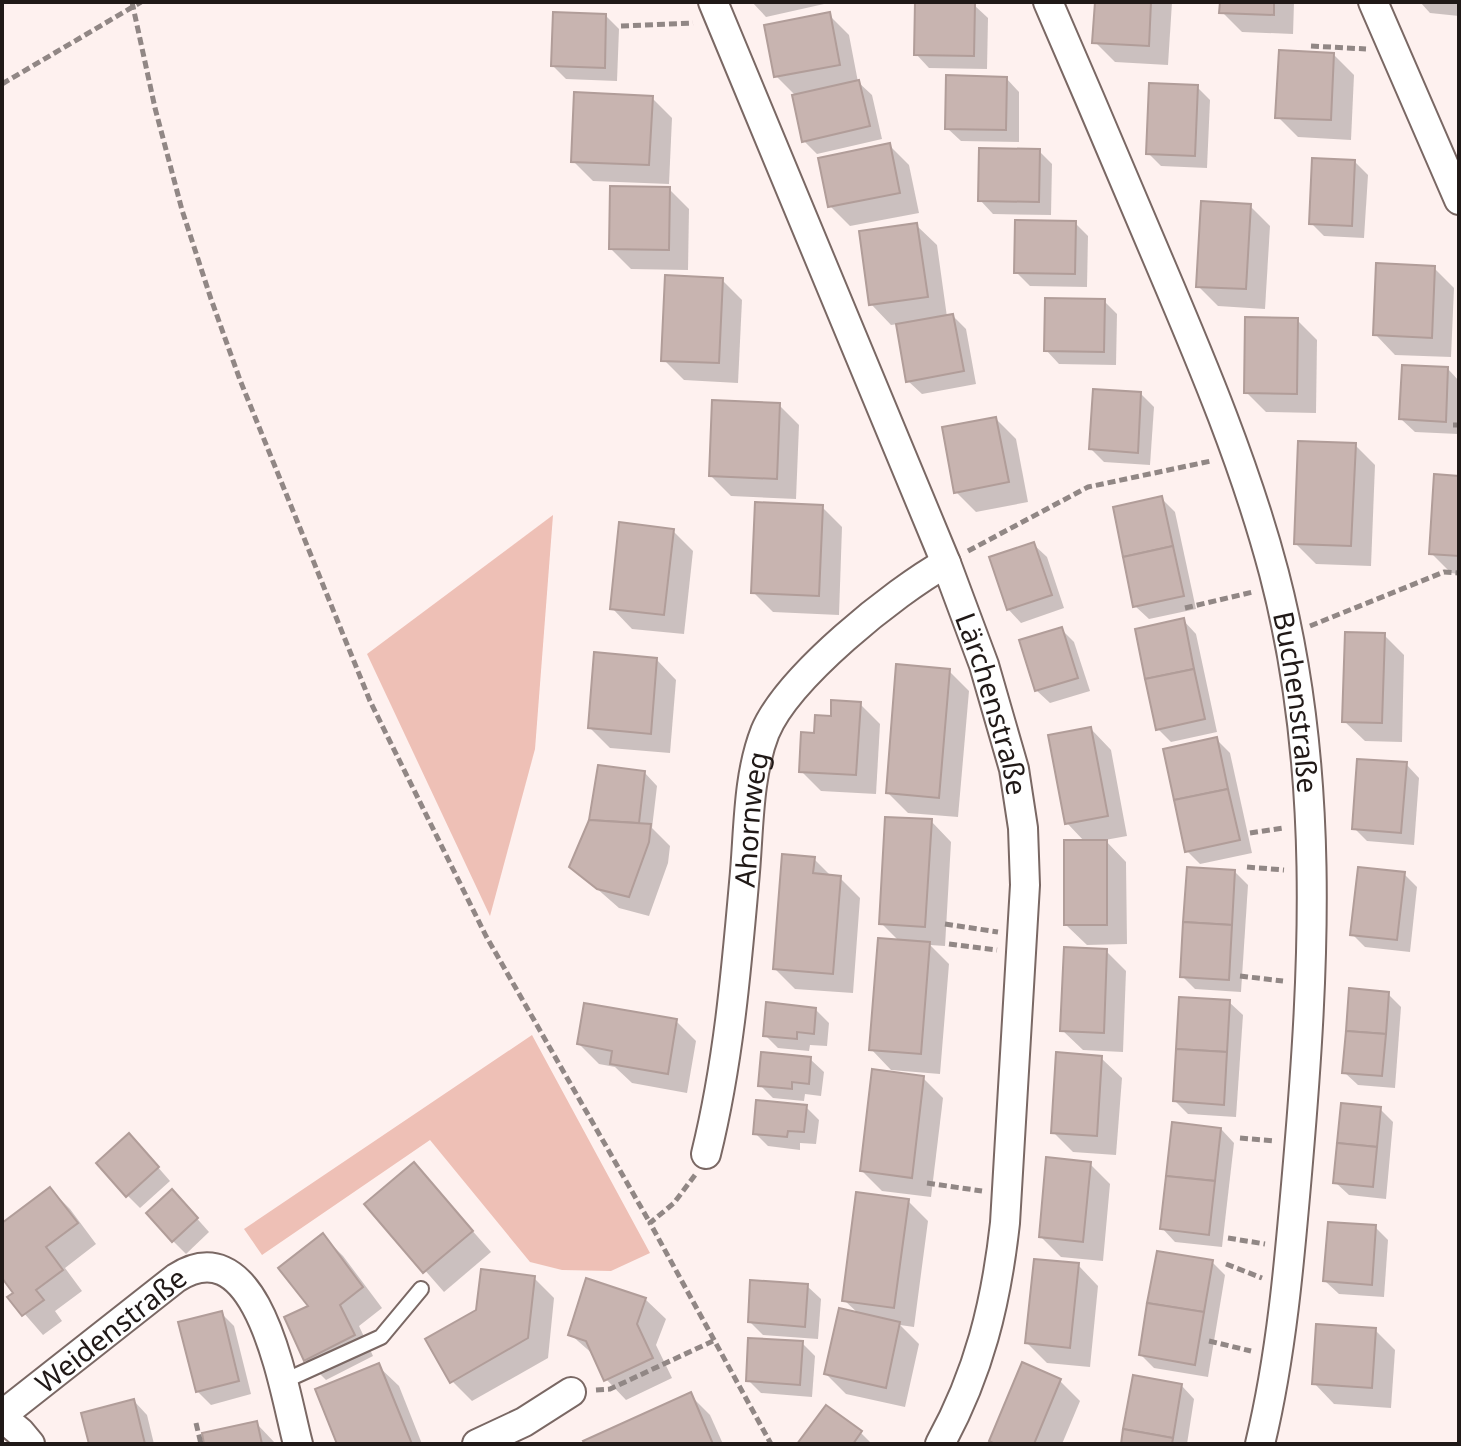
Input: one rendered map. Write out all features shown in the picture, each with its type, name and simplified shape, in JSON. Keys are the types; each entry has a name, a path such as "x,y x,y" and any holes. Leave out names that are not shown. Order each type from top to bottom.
{"street":[{"name":"Buchenstraße","path":"1048,2 1206,372 1237,455 1277,587 1305,748 1312,824 1312,984 1285,1286 1260,1444"},
{"path":"1373,2 1459,200"},
{"name":"Lärchenstraße","path":"717,12 946,563 984,665 1014,769 1023,828 1025,885 1007,1195 999,1278 990,1321 958,1412 940,1444"},
{"name":"Ahornweg","path":"706,1154 721,1095 737,966 753,789 766,732 778,709 799,683 850,635 907,588 946,563"},
{"name":"Weidenstraße","path":"2,1416 147,1300 194,1267 223,1269 236,1277 258,1309 270,1338 298,1444"},
{"path":"477,1444 524,1422 571,1392"},
{"path":"2,1416 30,1444"}],"lane":[{"path":"282,1382 381,1337 421,1289"}],"path":[{"path":"2,84 132,4 141,2"},
{"path":"132,4 178,196 211,299 370,701 486,936 650,1223 771,1444"},
{"path":"621,26 717,12"},
{"path":"1311,46 1395,51"},
{"path":"946,563 1088,487 1237,455"},
{"path":"1287,635 1444,572 1459,573"},
{"path":"1185,608 1277,587"},
{"path":"1247,867 1313,872"},
{"path":"945,924 1022,945"},
{"path":"949,944 1022,945"},
{"path":"1240,976 1312,984"},
{"path":"650,1223 674,1203 689,1185 706,1154"},
{"path":"927,1183 1007,1195"},
{"path":"1228,1238 1289,1248"},
{"path":"1226,1264 1285,1286"},
{"path":"571,1392 610,1389 713,1341"},
{"path":"1209,1341 1275,1358"},
{"path":"196,1423 201,1444"}],"shaded area":[{"path":"553,515 535,749 490,916 367,654"},
{"path":"532,1035 650,1253 611,1271 562,1270 530,1262 430,1140 262,1255 244,1229"}],"building":[{"path":"915,2 975,3 974,56 914,55"},
{"path":"1095,2 1151,2 1149,46 1092,43"},
{"path":"1220,2 1274,2 1274,15 1219,13"},
{"path":"553,12 606,14 605,68 551,66"},
{"path":"830,12 840,65 774,77 764,25"},
{"path":"1279,50 1334,53 1331,120 1275,118"},
{"path":"946,75 1007,77 1006,130 945,129"},
{"path":"859,80 870,126 802,142 792,95"},
{"path":"1149,83 1198,85 1195,156 1146,154"},
{"path":"574,92 653,96 649,165 571,162"},
{"path":"890,143 900,193 828,207 818,158"},
{"path":"979,148 1040,149 1039,202 978,201"},
{"path":"1312,158 1355,160 1352,226 1309,224"},
{"path":"610,186 670,187 669,250 609,249"},
{"path":"1201,201 1251,204 1246,289 1196,287"},
{"path":"1015,220 1076,221 1075,274 1014,273"},
{"path":"917,223 928,297 869,305 859,231"},
{"path":"1376,263 1435,266 1432,338 1373,335"},
{"path":"665,275 723,278 719,363 661,361"},
{"path":"1045,298 1105,299 1104,352 1044,351"},
{"path":"953,314 964,371 906,382 896,324"},
{"path":"1245,317 1298,318 1297,394 1244,393"},
{"path":"1402,365 1448,367 1446,422 1399,419"},
{"path":"1093,389 1141,392 1138,453 1089,449"},
{"path":"712,400 780,403 777,479 709,476"},
{"path":"996,417 1009,482 954,493 942,427"},
{"path":"1298,441 1356,443 1351,546 1294,544"},
{"path":"1434,474 1459,476 1459,556 1429,554"},
{"path":"1162,496 1173,546 1123,557 1113,507"},
{"path":"755,502 823,505 819,596 751,593"},
{"path":"619,522 674,529 664,615 610,609"},
{"path":"1034,542 1052,595 1007,610 989,557"},
{"path":"1173,546 1184,596 1133,607 1123,557"},
{"path":"1184,618 1194,669 1145,679 1135,629"},
{"path":"1062,627 1078,678 1035,691 1019,640"},
{"path":"1345,632 1385,633 1382,723 1342,722"},
{"path":"594,652 657,658 651,734 588,728"},
{"path":"896,664 950,669 939,798 886,793"},
{"path":"1194,669 1205,719 1156,730 1145,679"},
{"path":"831,700 861,702 856,775 799,772 801,732 814,733 815,715 831,716"},
{"path":"1091,727 1108,816 1065,824 1048,735"},
{"path":"1217,737 1228,789 1174,800 1163,749"},
{"path":"1357,759 1407,762 1401,833 1352,829"},
{"path":"598,765 645,771 639,823 589,820"},
{"path":"1228,789 1240,840 1185,852 1174,800"},
{"path":"885,817 932,819 925,927 879,924"},
{"path":"589,820 651,824 649,842 629,897 597,889 569,867"},
{"path":"1064,840 1107,840 1107,925 1064,925"},
{"path":"782,854 815,857 813,873 841,876 833,974 773,969"},
{"path":"1187,867 1235,870 1232,925 1183,922"},
{"path":"1358,867 1405,872 1397,940 1350,935"},
{"path":"1183,922 1232,925 1229,980 1180,977"},
{"path":"878,938 930,942 921,1054 869,1050"},
{"path":"1064,947 1107,949 1104,1033 1060,1031"},
{"path":"1349,988 1389,992 1386,1034 1346,1031"},
{"path":"1179,997 1230,1000 1227,1052 1176,1049"},
{"path":"766,1002 816,1008 814,1034 797,1032 797,1039 763,1036"},
{"path":"584,1003 677,1019 668,1074 610,1064 612,1051 577,1044"},
{"path":"1346,1031 1386,1034 1382,1076 1342,1073"},
{"path":"1176,1049 1227,1052 1224,1105 1173,1101"},
{"path":"761,1052 811,1057 809,1084 792,1082 792,1089 758,1086"},
{"path":"1056,1052 1102,1056 1097,1136 1051,1133"},
{"path":"872,1069 924,1076 912,1178 860,1171"},
{"path":"756,1100 807,1105 804,1132 788,1131 787,1137 753,1134"},
{"path":"1341,1103 1381,1107 1377,1147 1337,1143"},
{"path":"1172,1122 1221,1128 1215,1181 1166,1176"},
{"path":"129,1133 159,1167 126,1197 96,1163"},
{"path":"1337,1143 1377,1147 1373,1187 1333,1183"},
{"path":"1046,1157 1091,1162 1083,1242 1039,1237"},
{"path":"414,1162 473,1231 423,1273 364,1204"},
{"path":"1166,1176 1215,1181 1209,1235 1160,1229"},
{"path":"50,1187 78,1223 46,1247 63,1270 36,1290 44,1300 22,1316 7,1297 13,1293 2,1278 2,1223"},
{"path":"172,1189 198,1218 172,1242 146,1213"},
{"path":"856,1192 909,1199 894,1308 842,1301"},
{"path":"1328,1222 1376,1225 1372,1285 1323,1281"},
{"path":"323,1233 363,1287 340,1305 355,1335 304,1361 284,1317 308,1306 278,1268"},
{"path":"1157,1251 1213,1260 1204,1312 1147,1303"},
{"path":"1034,1259 1079,1263 1070,1348 1025,1343"},
{"path":"481,1269 535,1276 528,1338 450,1383 425,1339 476,1310"},
{"path":"586,1278 646,1298 637,1324 653,1358 604,1381 586,1341 568,1335"},
{"path":"750,1280 808,1284 805,1327 748,1322"},
{"path":"1147,1303 1204,1312 1195,1365 1139,1355"},
{"path":"839,1308 900,1322 886,1388 824,1374"},
{"path":"222,1311 239,1381 196,1392 178,1322"},
{"path":"1316,1324 1376,1328 1372,1388 1312,1384"},
{"path":"748,1338 803,1341 800,1385 746,1381"},
{"path":"1022,1362 1061,1379 1034,1444 995,1444 989,1441"},
{"path":"379,1363 412,1444 337,1444 315,1389"},
{"path":"1133,1375 1182,1384 1173,1438 1123,1429"},
{"path":"691,1392 713,1444 585,1444 583,1441"},
{"path":"134,1399 145,1444 89,1444 81,1413"},
{"path":"826,1405 862,1431 853,1444 797,1444"},
{"path":"257,1421 262,1444 204,1444 202,1433"},
{"path":"1123,1429 1173,1438 1172,1444 1121,1444"}]}
